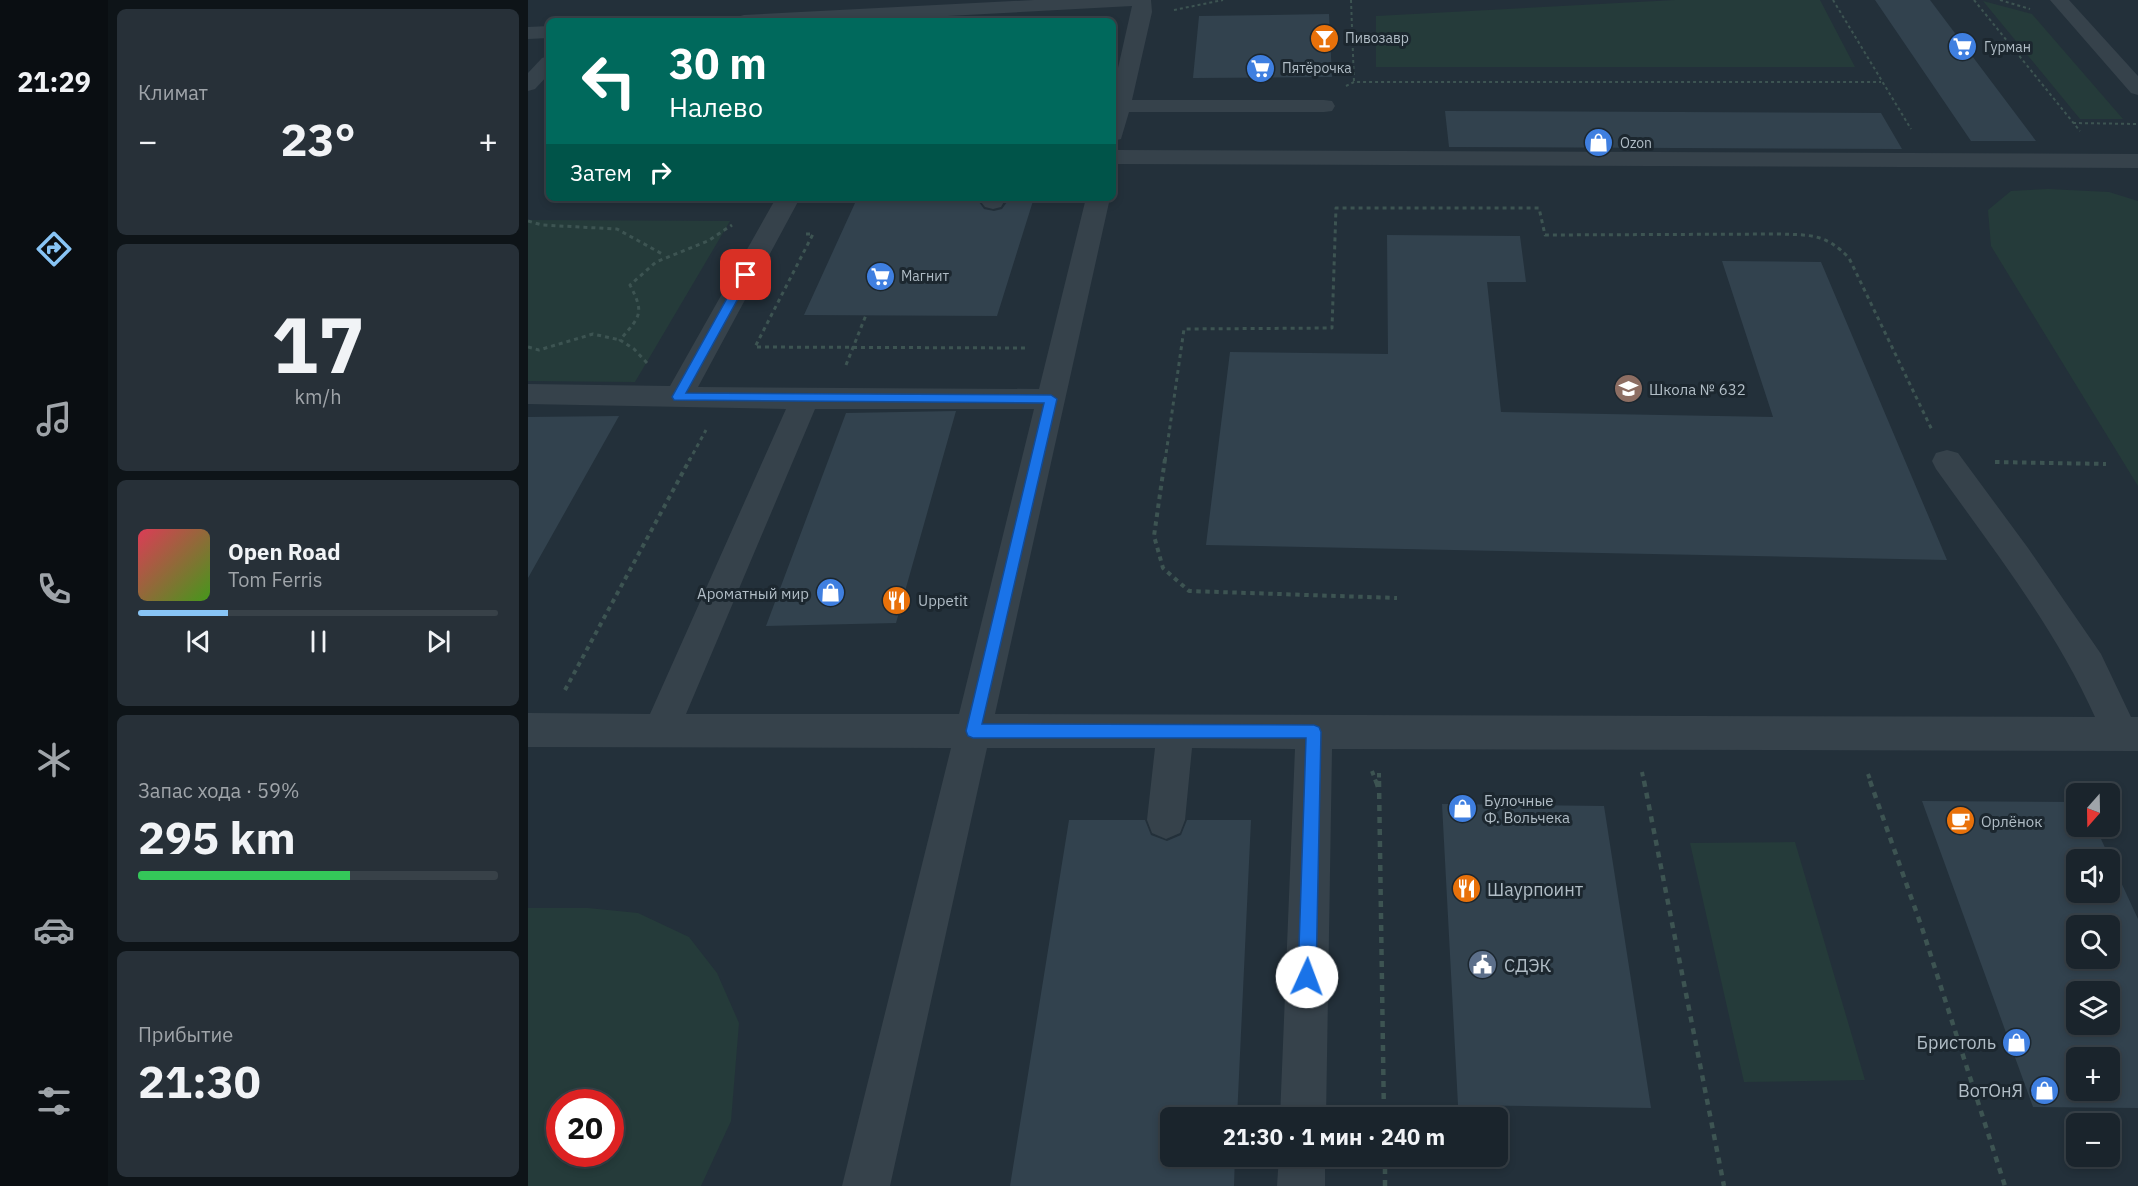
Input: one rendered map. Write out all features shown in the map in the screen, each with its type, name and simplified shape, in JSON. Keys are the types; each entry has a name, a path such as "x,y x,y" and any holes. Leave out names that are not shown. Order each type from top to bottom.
{"street":[{"path":"2059,0 2138,89"},
{"path":"842,18 972,14 1142,4 1116,122"},
{"path":"528,33 546,32"},
{"path":"528,85 546,65"},
{"path":"1120,106 1324,106"},
{"path":"1116,157 2138,161"},
{"path":"678,397 787,201"},
{"path":"866,1186 1097,201"},
{"path":"528,394 819,399 1051,399"},
{"path":"660,730 819,399"},
{"path":"1947,461 2017,557 2089,665 2130,734"},
{"path":"536,730 2130,734"},
{"path":"1166,820 1175,731"},
{"path":"1303,1107 1314,732"},
{"path":"1301,1186 1302,1167"}],"path":[{"path":"1142,4 1164,12 1223,0"},
{"path":"1351,0 1354,82"},
{"path":"1833,0 1881,82 1931,160"},
{"path":"1974,0 2102,161"},
{"path":"1324,106 1354,82 1881,82"},
{"path":"2073,123 2138,124"},
{"path":"1397,598 1189,591 1163,568 1154,536 1184,329 1332,328 1336,208 1539,208 1545,235 1816,235 1834,241 1849,258 1947,461 2106,464"},
{"path":"528,221 542,225 616,229 664,255"},
{"path":"620,340 638,318 639,303 630,285 642,271 664,255 706,243 735,223"},
{"path":"768,234 813,234 755,347 1026,348"},
{"path":"819,399 853,348 866,315"},
{"path":"528,347 539,350 593,334 620,340 634,349 678,397"},
{"path":"536,730 723,398"},
{"path":"1379,732 1384,1107"},
{"path":"1855,733 2005,1186"},
{"path":"1370,767 1380,790"},
{"path":"1641,769 1724,1186"},
{"path":"1385,1167 1385,1186"}],"green space":[{"path":"1675,0 1820,0 1855,67 1376,67 1376,16"},
{"path":"1983,1 2032,14 2123,119 2080,119"},
{"path":"2048,189 2109,192 2138,201 2138,486 1991,246 1988,210 2011,191"},
{"path":"528,220 730,221 635,382 528,381"},
{"path":"1795,842 1865,1080 1744,1082 1690,843"},
{"path":"528,908 588,908 638,913 689,937 717,973 739,1023 731,1121 701,1186 528,1186"}],"building":[{"path":"1875,0 1930,0 2036,141 1971,141"},
{"path":"1329,14 1332,77 1193,78 1199,16"},
{"path":"1445,111 1881,113 1902,149 1449,147"},
{"path":"1033,201 997,316 804,315 855,203 979,202 984,209 994,211 1002,209 1007,202"},
{"path":"1387,235 1520,236 1526,282 1487,282 1501,412 1773,417 1722,261 1821,262 1947,560 1206,545 1230,352 1388,354"},
{"path":"956,411 896,623 766,626 846,413"},
{"path":"619,416 528,578 528,417"},
{"path":"1922,801 2066,802 2066,837 2100,837 2106,849 2066,849 2066,903 2120,903 2120,880 2138,919 2138,1108 2033,1107"},
{"path":"1442,804 1604,806 1651,1108 1458,1105"},
{"path":"1069,820 1145,820 1151,835 1167,841 1181,835 1187,820 1251,820 1238,1107 1160,1107 1160,1167 1235,1167 1234,1186 1010,1186"}],"place":[{"name":"Пивозавр","path":"1324,38"},
{"name":"Гурман","path":"1963,47"},
{"name":"Пятёрочка","path":"1261,68"},
{"name":"Ozon","path":"1599,143"},
{"name":"Магнит","path":"880,276"},
{"name":"Школа № 632","path":"1628,389"},
{"name":"Ароматный мир","path":"830,593"},
{"name":"Uppetit","path":"897,600"},
{"name":"Булочные Ф. Вольчека","path":"1463,809"},
{"name":"Орлёнок","path":"1960,821"},
{"name":"Шаурпоинт","path":"1466,889"},
{"name":"СДЭК","path":"1483,965"},
{"name":"Бристоль","path":"2017,1042"},
{"name":"ВотОнЯ","path":"2044,1090"}],"route":[{"path":"746,275 678,397 1051,399 973,731 1314,732 1307,977"}]}
